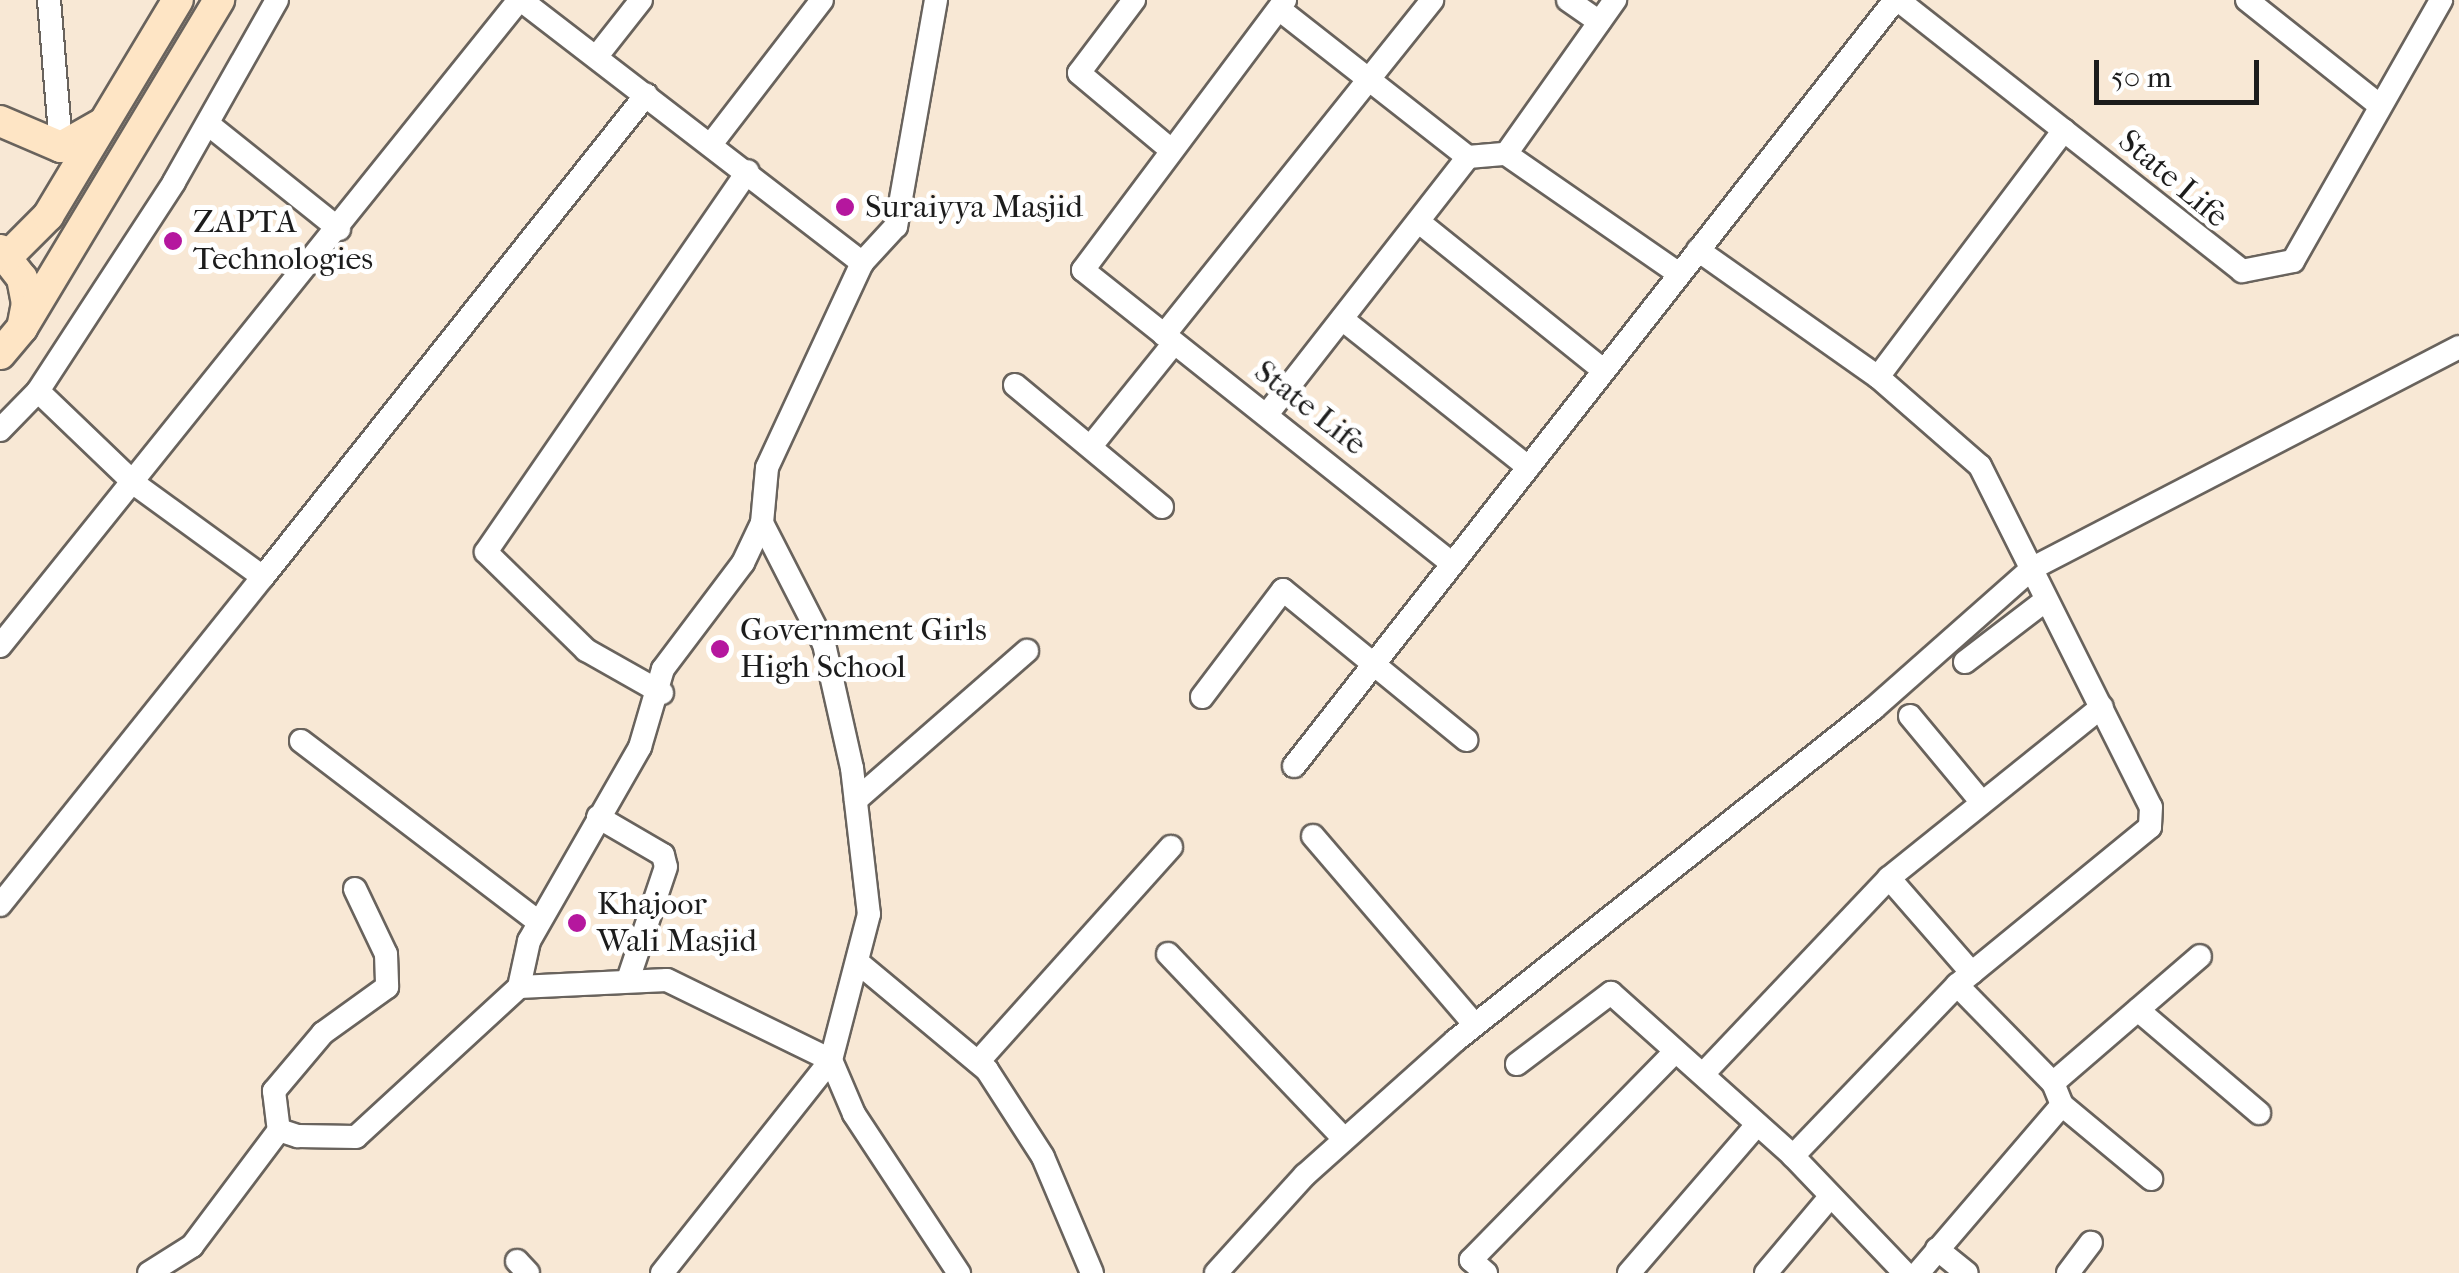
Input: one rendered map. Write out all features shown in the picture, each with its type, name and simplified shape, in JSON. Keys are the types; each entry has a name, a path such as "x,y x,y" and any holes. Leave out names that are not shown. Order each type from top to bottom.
{"main road":[{"path":"22,328 27,303 4,253 48,216 112,116 178,0"},
{"path":"0,354 22,328 219,0"},
{"path":"0,120 61,147 112,116"}],"street":[{"path":"49,0 61,147"},
{"path":"0,430 38,391 208,124 277,0"},
{"path":"0,646 110,500 135,484 520,0 712,142 862,263"},
{"path":"597,56 641,0"},
{"path":"712,142 822,0"},
{"path":"279,1130 356,1138 519,988 539,922 662,693 663,669 762,523 767,468 862,263 896,226 936,0"},
{"path":"1134,0 1080,73 1170,150"},
{"path":"1091,446 1366,78 1432,0"},
{"path":"1568,0 1599,22"},
{"path":"1506,154 1614,0"},
{"path":"1294,766 1449,561 1528,467 1896,0 2064,130 1878,377"},
{"path":"2247,0 2379,105"},
{"name":"State Life","path":"2064,130 2242,272 2293,261 2441,0"},
{"path":"1282,4 1366,78 1468,156 1506,154 1678,273"},
{"name":"State Life","path":"1282,4 1083,270 1268,413 1449,561"},
{"path":"0,906 646,95"},
{"path":"208,124 339,229"},
{"path":"1268,413 1468,156"},
{"path":"662,693 586,650 486,552 748,172"},
{"path":"1419,222 1603,370"},
{"path":"1698,250 1878,377 1980,466 2152,807 2150,827 1965,979 1794,1156"},
{"path":"1342,320 1528,467"},
{"path":"1216,1273 1344,1140 1474,1024 1873,710 2030,569 2459,347"},
{"path":"1014,385 1162,507"},
{"path":"38,391 135,484 263,578"},
{"path":"662,1273 831,1060 861,965 869,914 856,800 824,644 762,523"},
{"path":"1202,697 1283,590 1466,740"},
{"path":"1964,662 2046,600"},
{"path":"856,800 1027,651"},
{"path":"1704,1073 1889,878 1978,798 2102,707"},
{"path":"1910,716 1978,798"},
{"path":"301,741 539,922"},
{"path":"598,818 662,855 666,867 628,980"},
{"path":"1313,836 1474,1024"},
{"path":"978,1062 1171,847"},
{"path":"1889,878 2057,1094 2151,1178"},
{"path":"149,1273 192,1246 279,1130 274,1091 323,1034 386,987 386,954 355,888"},
{"path":"1168,954 1344,1140"},
{"path":"1918,1273 2057,1094 2138,1010 2200,956"},
{"path":"861,965 978,1062 1043,1157 1092,1273"},
{"path":"519,988 667,980 831,1060 854,1114 959,1273"},
{"path":"1517,1064 1611,993 1704,1073 1756,1127 1794,1156 1904,1273"},
{"path":"2138,1010 2259,1112"},
{"path":"1486,1273 1471,1260 1675,1052"},
{"path":"1629,1273 1756,1127"},
{"path":"1766,1273 1830,1197"},
{"path":"2069,1273 2091,1243"},
{"path":"1937,1248 1967,1273"}],"place":[{"name":"Suraiyya Masjid","path":"845,207"},
{"name":"ZAPTA Technologies","path":"173,241"},
{"name":"Government Girls High School","path":"720,649"},
{"name":"Khajoor Wali Masjid","path":"577,923"}]}
